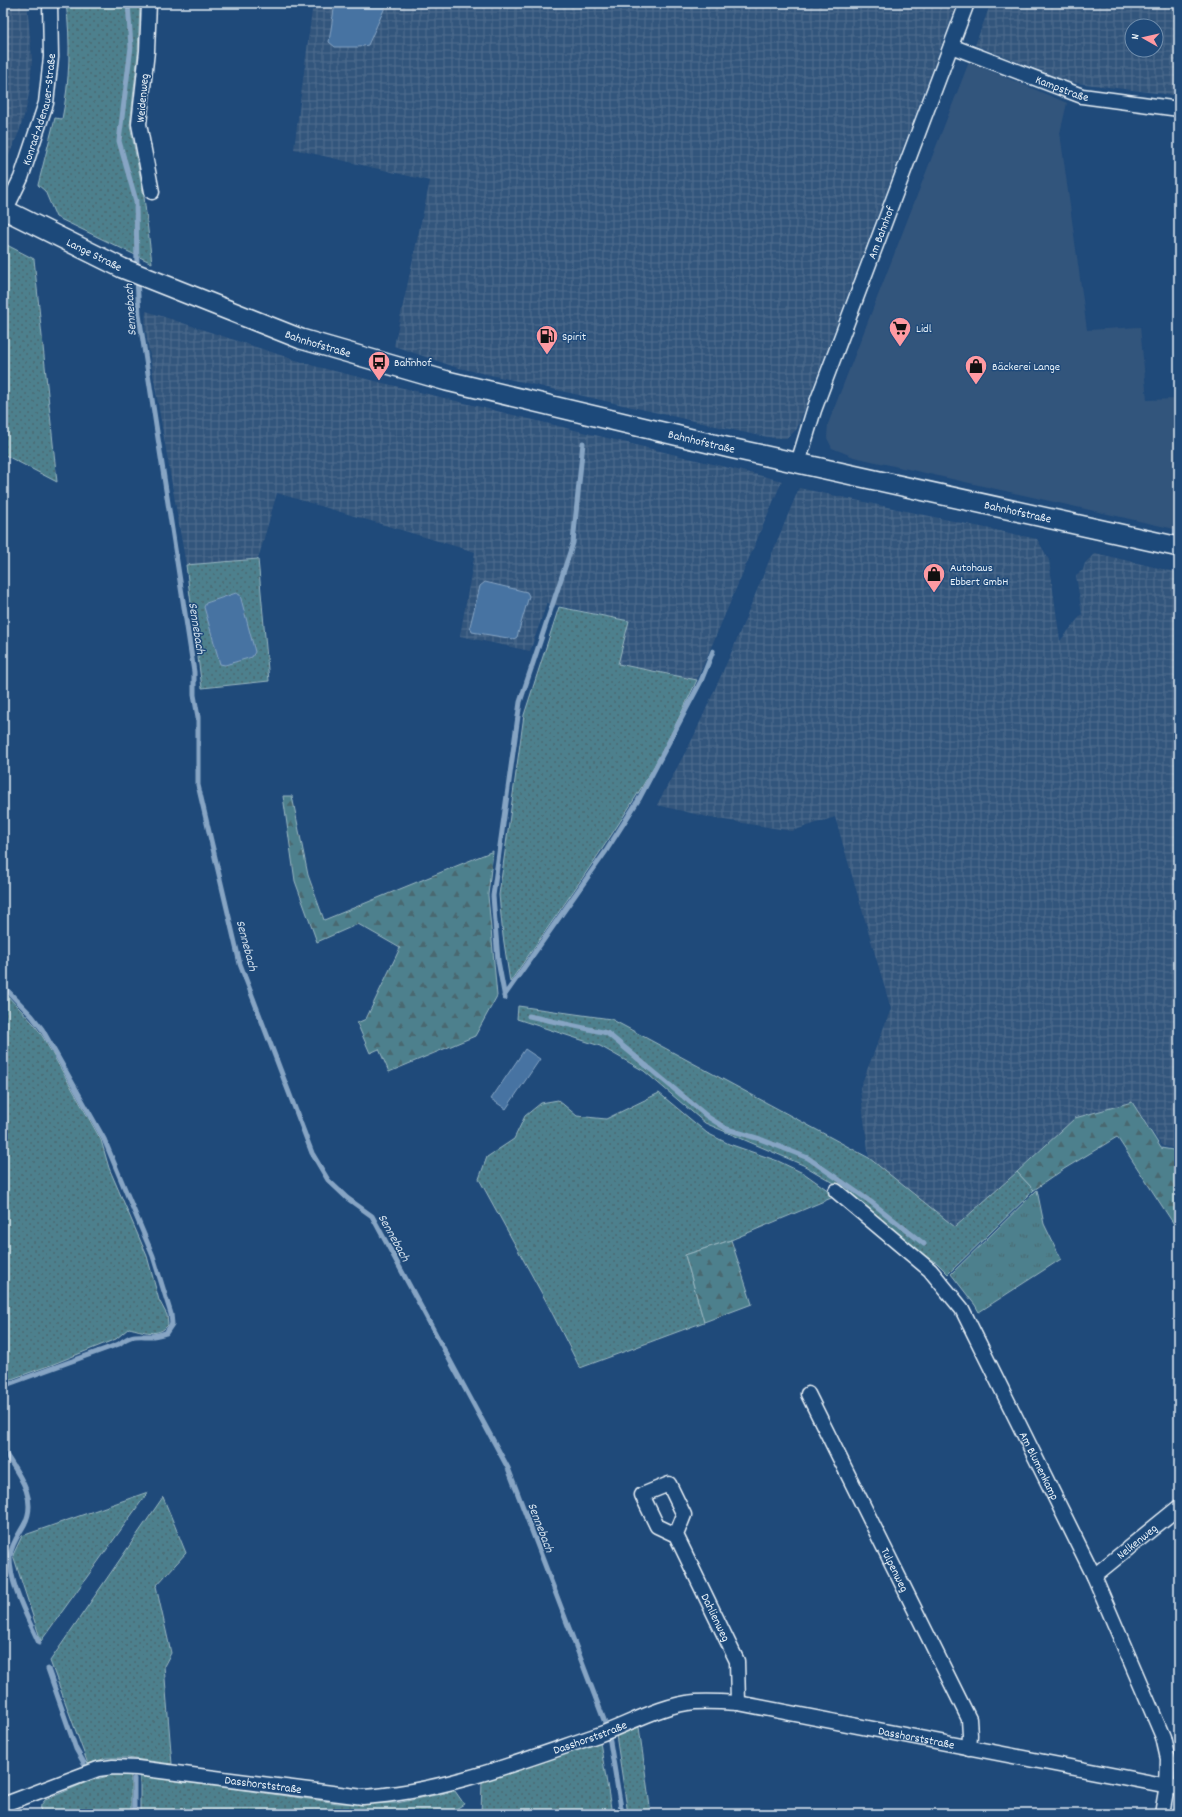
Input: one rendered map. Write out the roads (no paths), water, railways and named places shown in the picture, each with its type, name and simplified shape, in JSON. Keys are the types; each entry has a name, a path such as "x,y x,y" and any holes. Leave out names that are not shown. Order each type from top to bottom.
{"main road":[{"name":"Lange Straße","path":"4,210 122,268 232,312"},
{"name":"Bahnhofstraße","path":"232,312 301,339 447,381 798,464 1179,547"}],"street":[{"name":"Konrad-Adenauer-Straße","path":"4,210 21,178 46,103 51,57 50,3"},
{"name":"Weidenweg","path":"149,3 147,51 139,124 152,192"},
{"name":"Am Bahnhof","path":"798,464 814,410 967,3"},
{"name":"Kampstraße","path":"951,46 1082,96 1179,109"},
{"name":"Am Blumenkamp","path":"836,1191 930,1270 962,1309 1094,1576 1163,1737 1173,1787 1162,1814"},
{"name":"Tulpenweg","path":"808,1394 969,1719 970,1748"},
{"name":"Nelkenweg","path":"1094,1576 1179,1507"},
{"name":"Dahlienweg","path":"676,1535 737,1661 738,1703"},
{"name":"Dasshorststraße","path":"3,1805 98,1770 113,1767 136,1768 363,1797 393,1795 428,1789 473,1776 597,1735 675,1706 694,1702 738,1703 1173,1787"}],"waterway":[{"name":"Sennebach","path":"128,3 131,47 119,141 136,201 137,269"},
{"name":"Sennebach","path":"137,278 139,315 194,672 194,695 198,717 198,785 240,964 312,1153 328,1180 347,1198 372,1216 508,1468 604,1720 610,1742 622,1814"},
{"path":"505,998 498,961 493,896 520,702 573,543 583,443"},
{"path":"504,996 606,851 639,799 701,681 713,651"},
{"path":"3,986 32,1016 42,1029 104,1139 153,1256 171,1314 172,1324 166,1333 153,1336 131,1337 119,1344 3,1386"},
{"path":"529,1016 607,1033 708,1117 727,1129 760,1139 808,1158 871,1202 924,1244"},
{"path":"3,1450 20,1476 28,1495 28,1515 12,1548 10,1556 16,1589 39,1643"},
{"path":"48,1669 76,1749 84,1763"},
{"path":"134,1779 134,1814"}],"place":[{"name":"Lidl","path":"900,348"},
{"name":"Spirit","path":"547,356"},
{"name":"Bahnhof","path":"379,382"},
{"name":"Bäckerei Lange","path":"976,386"},
{"name":"Autohaus Ebbert GmbH","path":"934,594"}]}
